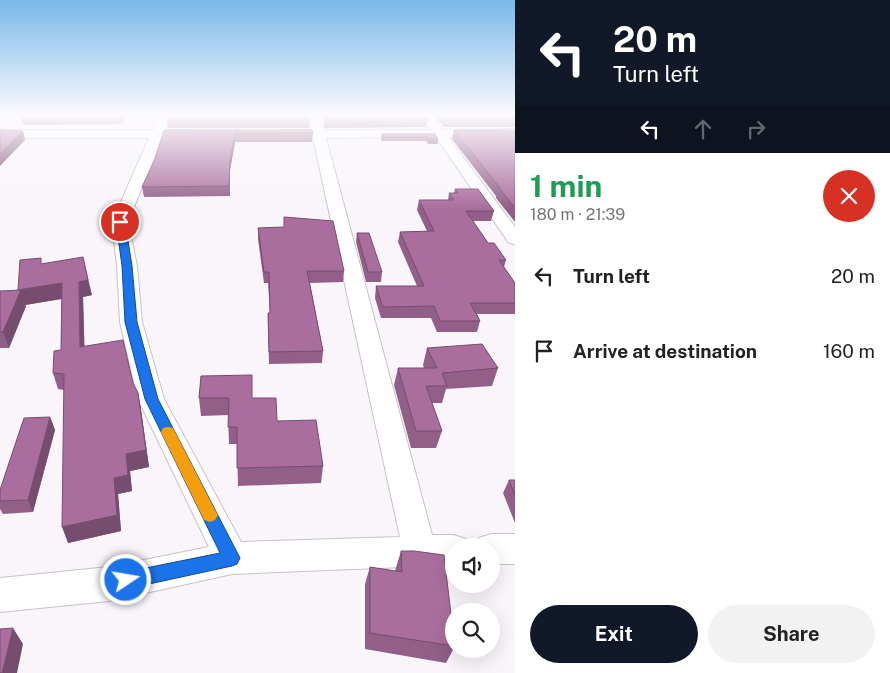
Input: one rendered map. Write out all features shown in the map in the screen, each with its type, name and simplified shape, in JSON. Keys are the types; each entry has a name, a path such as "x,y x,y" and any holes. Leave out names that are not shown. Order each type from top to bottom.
{"street":[{"path":"152,146 120,222 127,266 131,322 151,399 232,558"},
{"path":"321,146 420,551"},
{"path":"449,146 515,239"},
{"path":"500,550 515,549"},
{"path":"0,595 109,584 232,558 445,550"}],"building":[{"path":"0,146 8,146 0,154"},
{"path":"159,146 233,146 229,186 142,187"},
{"path":"467,146 515,146 515,208"},
{"path":"455,189 478,189 494,211 466,211 488,243 494,243 506,260 499,260 515,283 515,303 470,303 480,321 440,321 434,306 383,307 376,286 424,286 400,232 434,231 419,200 454,200 449,193 458,193"},
{"path":"284,217 333,221 344,271 307,271 323,351 269,352 269,272 264,272 258,228 284,227"},
{"path":"357,233 369,233 382,272 368,272"},
{"path":"83,257 88,280 79,282 80,347 123,340 133,383 138,393 146,450 126,454 128,475 114,478 117,515 62,527 64,374 53,373 54,351 61,350 62,283 18,290 20,260 41,258 41,264"},
{"path":"21,290 3,332 0,332 0,291"},
{"path":"482,344 498,368 442,373 447,386 426,386 442,431 416,431 398,368 437,368 427,348"},
{"path":"252,375 252,398 276,398 277,421 316,420 323,466 237,468 237,427 228,427 229,398 199,398 201,376"},
{"path":"50,417 28,500 0,501 0,490 24,418"},
{"path":"509,480 515,480 515,495"},
{"path":"401,551 444,555 445,593 448,593 450,603 445,603 445,645 370,633 370,567 402,572"},
{"path":"13,628 2,673 0,673 0,629"}],"slow traffic":[{"path":"168,432 210,515"}],"route":[{"path":"120,222 127,266 131,322 151,399 232,558 126,580"}]}
